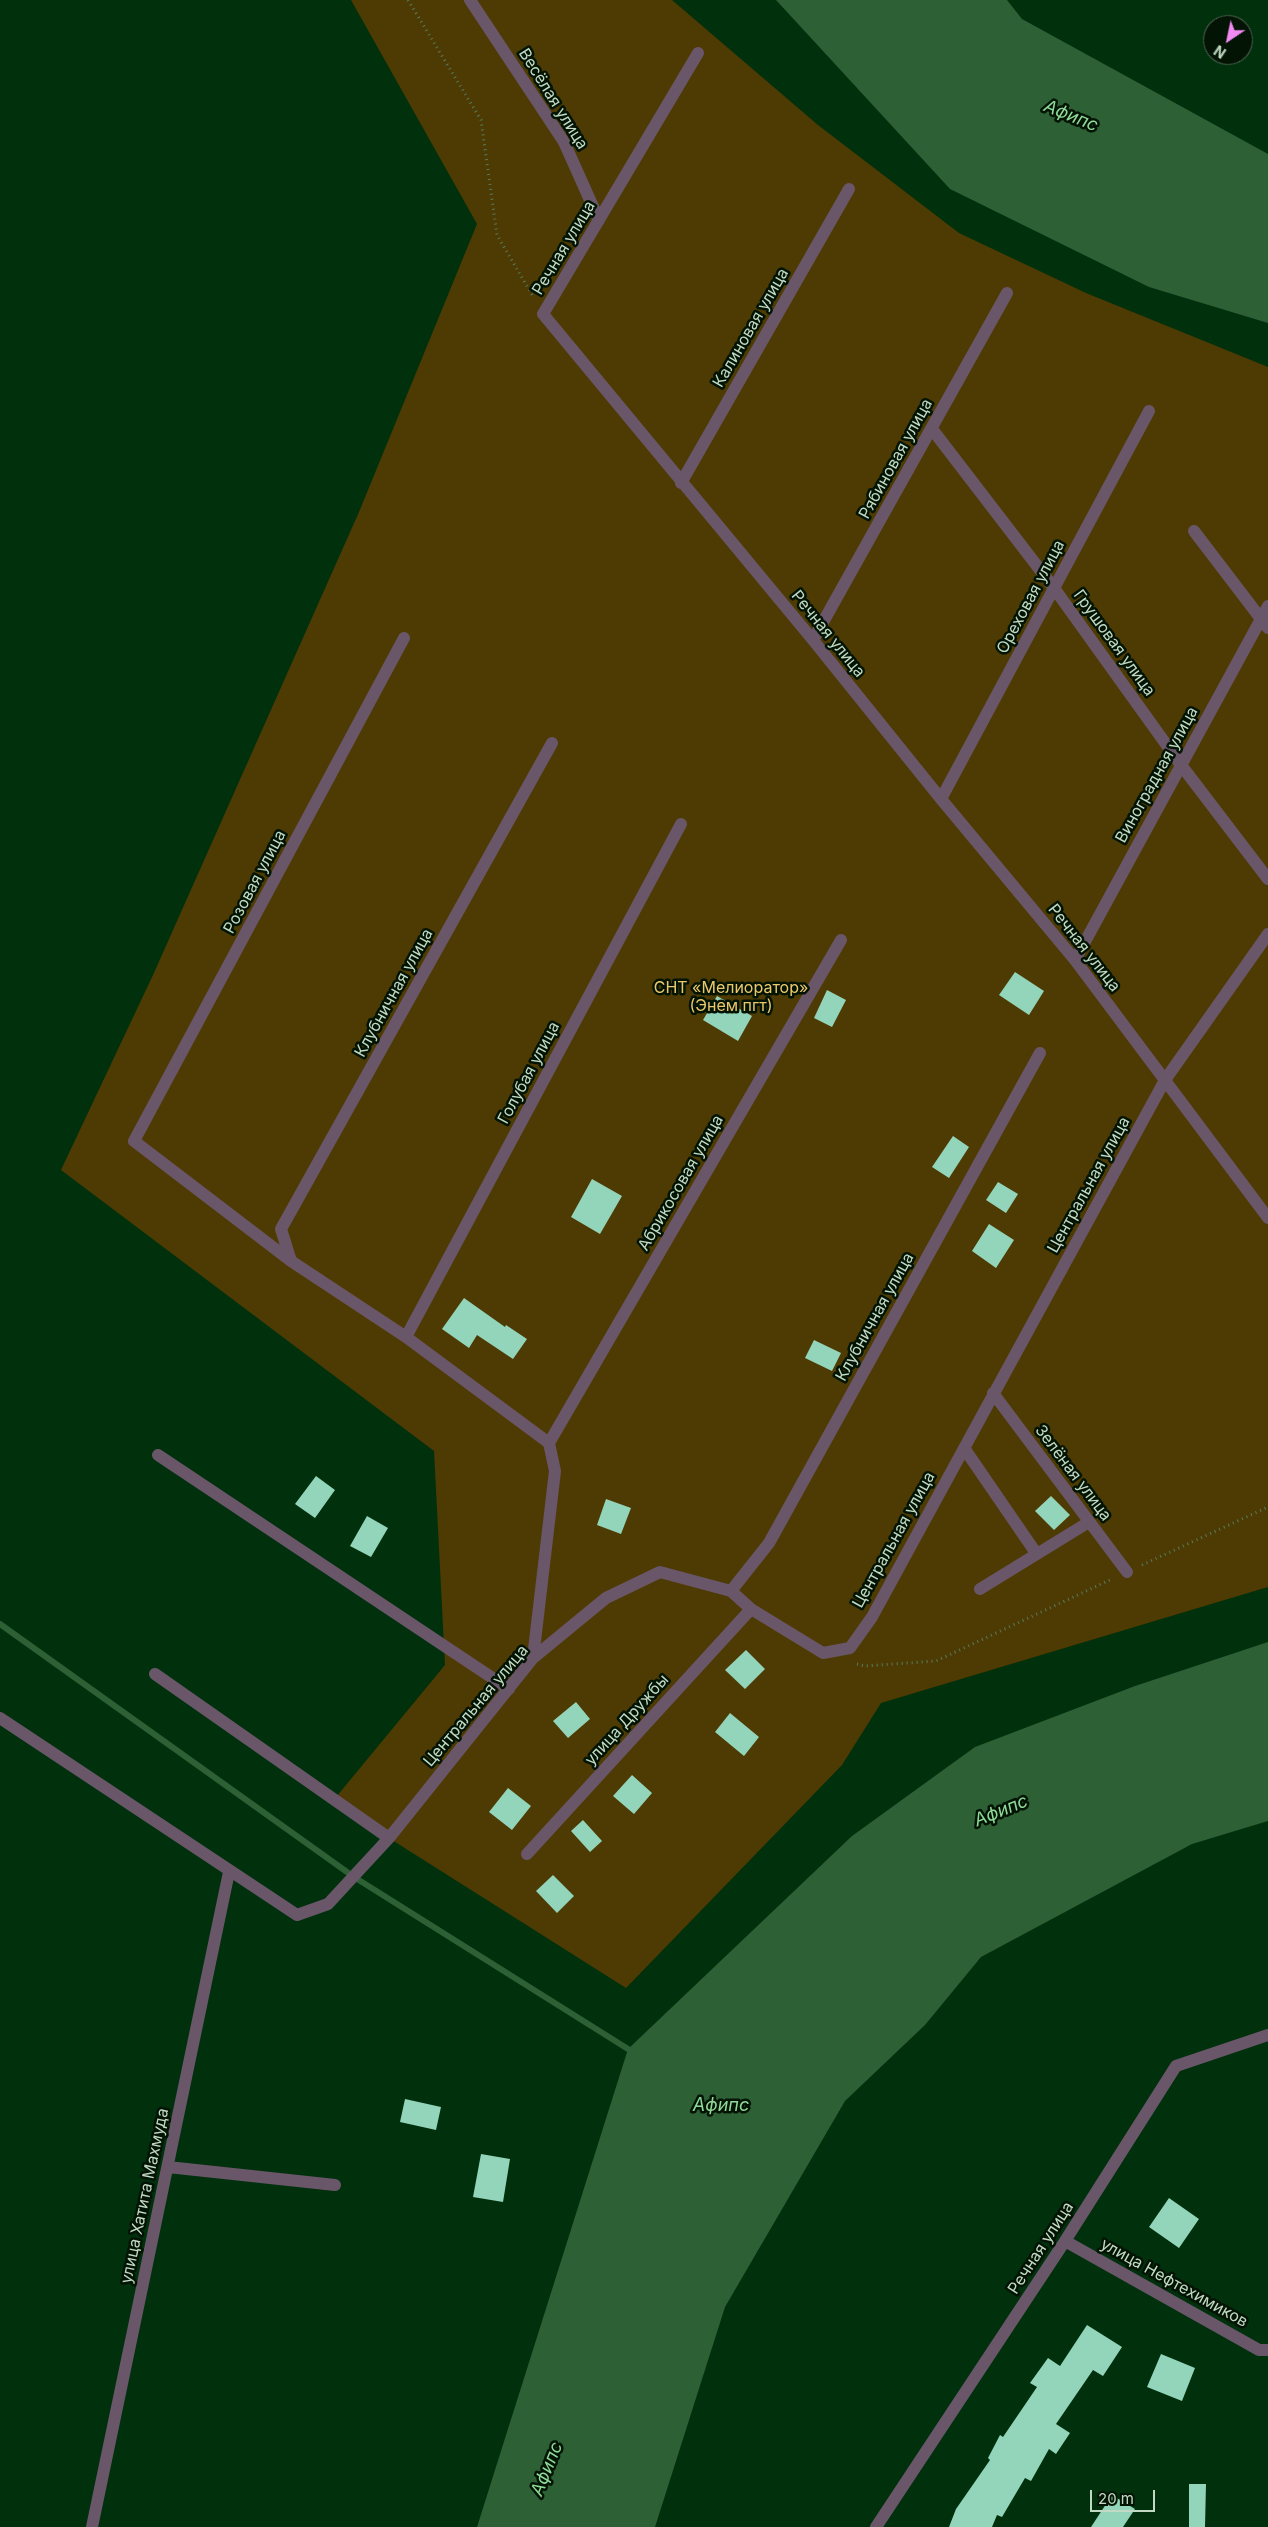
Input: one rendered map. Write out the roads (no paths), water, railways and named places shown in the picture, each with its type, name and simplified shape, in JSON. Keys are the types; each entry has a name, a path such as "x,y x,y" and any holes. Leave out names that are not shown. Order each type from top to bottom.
{"street":[{"name":"Весёлая улица","path":"470,0 564,142 599,220"},
{"name":"Речная улица","path":"698,53 543,314 1075,960 1268,1218"},
{"name":"Калиновая улица","path":"681,483 850,188"},
{"name":"Рябиновая улица","path":"813,640 1008,293"},
{"name":"Ореховая улица","path":"941,799 1149,411"},
{"name":"Грушовая улица","path":"932,429 1054,588 1181,764 1268,879"},
{"path":"1194,532 1264,624"},
{"name":"Виноградная улица","path":"1075,960 1181,764 1264,624 1268,606"},
{"name":"Розовая улица","path":"291,1261 134,1141 404,638"},
{"name":"Клубничная улица","path":"291,1261 281,1229 552,743"},
{"name":"Голубая улица","path":"406,1338 681,824"},
{"name":"Центральная улица","path":"229,1872 297,1915 328,1904 389,1838 533,1658 606,1598 660,1572 731,1591 752,1609 823,1653 850,1648 866,1625 1165,1080 1268,934"},
{"name":"Абрикосовая улица","path":"549,1443 841,940"},
{"name":"Клубничная улица","path":"731,1591 768,1543 1040,1053"},
{"path":"291,1261 406,1338 549,1443 556,1471 533,1658"},
{"name":"Зелёная улица","path":"994,1393 1127,1572"},
{"path":"964,1448 1036,1553"},
{"path":"158,1455 509,1688"},
{"path":"980,1589 1089,1522"},
{"name":"улица Дружбы","path":"527,1854 752,1609"},
{"path":"155,1674 389,1838"},
{"path":"0,1718 229,1872"},
{"name":"улица Хатита Махмуда","path":"92,2527 229,1872"},
{"name":"Речная улица","path":"876,2527 1065,2241 1176,2066 1268,2035"},
{"path":"168,2168 335,2186"},
{"name":"улица Нефтехимиков","path":"1065,2241 1259,2350 1268,2350"}],"water":[{"name":"Афипс","path":"776,0 1007,0 1022,19 1268,154 1268,323 1149,287 950,189"},
{"name":"Афипс","path":"1268,1642 1268,1821 1192,1844 981,1957 925,2025 845,2101 725,2307 655,2527 477,2527 628,2049 852,1836 975,1747 1135,1686"}],"waterway":[{"path":"0,1624 354,1877 628,2049"}],"park label":[{"name":"СНТ «Мелиоратор» (Энем пгт)","path":"731,997"}]}
